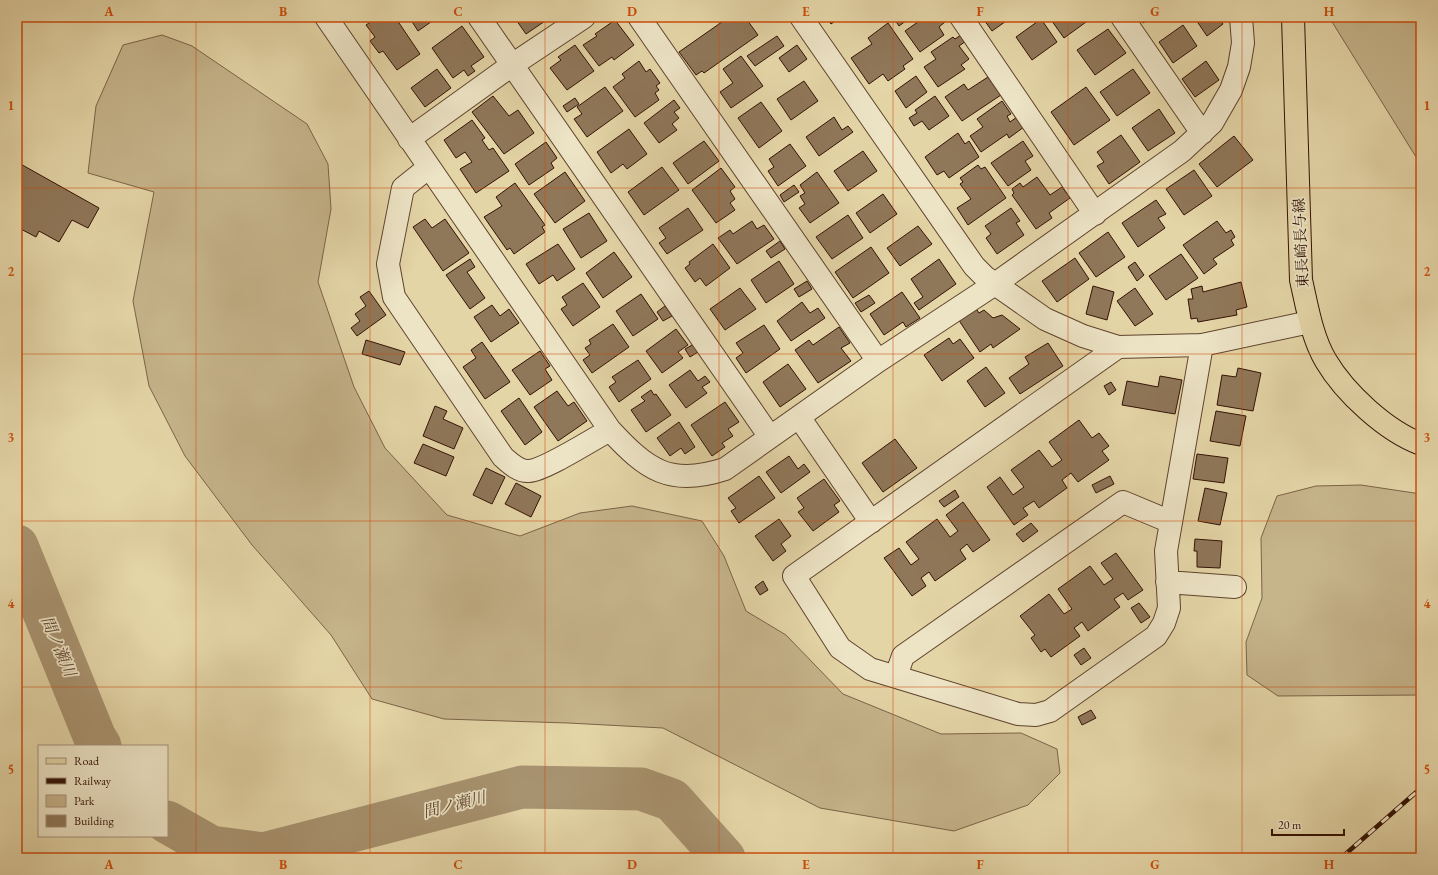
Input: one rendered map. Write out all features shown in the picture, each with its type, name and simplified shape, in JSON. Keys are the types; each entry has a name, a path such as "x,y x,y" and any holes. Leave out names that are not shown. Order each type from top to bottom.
{"main road":[{"name":"東長崎長与線","path":"1293,17 1301,280 1310,322 1326,361 1360,405 1407,439 1421,444"}],"street":[{"path":"326,17 428,168 610,430 630,452 650,467 672,475 684,476 710,474 725,469 878,361 995,284 1163,166 1212,123 1231,90 1239,67 1244,44 1241,17"},
{"path":"479,17 770,437"},
{"path":"409,139 512,65 584,17"},
{"path":"639,17 878,361"},
{"path":"802,17 974,266 995,284 1045,319 1083,336 1118,347 1202,345 1310,322"},
{"path":"961,17 1095,214"},
{"path":"1122,17 1202,133"},
{"path":"428,168 403,188 388,264 394,297 503,457 516,468 529,472 544,466 610,430"},
{"path":"1118,347 794,576 840,648 870,669 1018,714 1036,715 1050,711 1156,636 1164,623 1169,608 1166,550 1202,345"},
{"path":"799,417 871,522"},
{"path":"896,676 903,656 1123,502 1171,522"},
{"path":"1167,582 1235,587"}],"green space":[{"path":"1329,17 1421,17 1421,165"},
{"path":"162,35 192,46 307,124 328,164 331,209 318,282 354,387 385,448 447,515 520,536 580,513 632,506 702,521 724,556 746,611 786,635 843,694 941,734 1021,733 1057,749 1060,773 1028,805 954,831 820,808 663,728 444,719 372,699 331,635 252,545 185,456 149,386 133,301 154,192 88,173 96,106 123,45"},
{"path":"1361,485 1421,494 1421,695 1278,696 1247,675 1246,642 1262,598 1261,538 1277,496 1316,486"}],"building":[{"path":"378,17 395,17 420,54 397,70 383,51 379,53 370,41 375,37 366,25"},
{"path":"409,17 438,17 418,31"},
{"path":"514,17 551,17 526,34"},
{"path":"729,17 734,21 740,17 745,17 758,35 704,73 702,71 696,75 679,52"},
{"path":"826,17 841,17 831,24"},
{"path":"893,17 911,17 899,26"},
{"path":"925,17 932,17 934,20 938,17 942,17 945,22 939,27 944,35 920,52 905,31"},
{"path":"982,17 1012,17 992,31"},
{"path":"1049,17 1093,17 1064,38"},
{"path":"1139,17 1151,17 1143,23"},
{"path":"1194,17 1218,17 1223,24 1207,36"},
{"path":"1041,19 1057,42 1032,60 1016,37"},
{"path":"615,20 634,45 614,60 612,57 599,66 583,45 597,36 595,34"},
{"path":"888,23 913,59 903,66 905,69 888,81 883,74 869,84 851,58 872,44 868,38"},
{"path":"1183,25 1197,46 1173,63 1159,42"},
{"path":"462,26 484,57 471,66 475,71 468,76 464,70 453,78 432,48"},
{"path":"1108,29 1126,53 1095,75 1077,50"},
{"path":"961,35 966,41 959,46 969,59 961,65 965,69 938,87 924,67 936,59 931,52 953,37 955,39"},
{"path":"777,36 784,46 755,66 747,56"},
{"path":"575,45 594,71 567,90 550,68 561,60 558,57"},
{"path":"797,45 807,59 789,72 779,58"},
{"path":"741,56 763,86 731,108 720,92 733,83 723,69"},
{"path":"639,61 646,72 650,69 660,83 656,86 659,90 655,93 659,100 635,117 613,87 625,78 622,74"},
{"path":"1206,61 1219,80 1195,97 1182,79"},
{"path":"437,69 451,88 425,107 411,88"},
{"path":"1133,69 1150,93 1117,116 1100,92"},
{"path":"916,76 927,92 906,108 895,91"},
{"path":"988,77 1001,95 962,121 945,97 964,84 968,90"},
{"path":"804,81 818,101 791,120 777,99"},
{"path":"605,87 623,111 587,137 574,119 582,114 577,107"},
{"path":"1086,87 1110,120 1074,145 1051,112"},
{"path":"493,96 509,116 518,110 534,133 504,154 472,112"},
{"path":"935,96 949,116 929,130 922,121 914,126 909,118 917,113 915,110"},
{"path":"575,98 579,104 567,112 563,106"},
{"path":"674,100 680,108 674,112 679,118 672,124 677,130 659,143 644,123"},
{"path":"1002,101 1011,114 1007,116 1010,122 1017,117 1024,127 1009,138 1007,134 981,152 970,136 983,127 977,119"},
{"path":"761,102 782,131 759,148 738,118"},
{"path":"1159,109 1175,133 1148,151 1132,128"},
{"path":"834,117 842,130 848,126 853,132 819,156 806,137"},
{"path":"472,120 485,138 482,140 489,150 493,148 509,171 476,193 460,169 472,162 465,152 456,158 444,140"},
{"path":"629,129 647,154 627,169 623,164 611,173 597,152"},
{"path":"958,133 965,144 969,141 979,157 949,178 944,171 937,175 925,157"},
{"path":"1121,135 1140,162 1109,184 1097,166 1104,162 1097,152"},
{"path":"1234,136 1253,160 1217,187 1199,164"},
{"path":"704,141 719,161 688,184 673,163"},
{"path":"1023,141 1033,156 1025,161 1031,170 1008,186 991,163"},
{"path":"546,142 557,158 551,163 554,168 529,185 515,164"},
{"path":"790,144 806,166 778,186 768,171 774,167 769,159"},
{"path":"863,151 877,171 848,191 834,171"},
{"path":"17,162 99,208 88,228 72,220 59,242 39,231 36,237 17,227 21,220 17,218"},
{"path":"978,165 981,169 985,167 1006,198 968,225 957,208 971,199 960,184 963,182 960,178"},
{"path":"662,167 679,190 644,215 628,192"},
{"path":"721,168 735,187 730,191 735,199 730,203 735,210 716,223 692,190"},
{"path":"1194,170 1212,196 1184,215 1166,189"},
{"path":"565,172 585,201 555,223 534,194"},
{"path":"817,172 839,203 810,223 799,208 805,204 800,196 805,193 800,185"},
{"path":"1037,177 1050,195 1062,187 1070,198 1049,213 1052,218 1036,229 1012,195 1014,193 1012,189 1020,183 1023,187"},
{"path":"515,183 545,225 542,227 545,232 514,254 510,248 507,250 484,217 502,206 496,197"},
{"path":"794,185 799,192 784,202 780,195"},
{"path":"883,194 897,214 870,233 856,213"},
{"path":"1156,200 1166,214 1158,218 1165,228 1138,247 1122,223"},
{"path":"688,208 703,230 667,254 659,243 666,238 659,228"},
{"path":"1011,208 1020,221 1016,223 1024,235 997,254 986,238 991,234 985,226"},
{"path":"589,213 607,241 581,258 563,229"},
{"path":"848,215 863,238 832,259 816,237"},
{"path":"425,219 432,228 445,219 469,253 443,271 413,227"},
{"path":"752,221 757,229 764,225 774,239 737,264 718,238 730,230 733,234"},
{"path":"1217,221 1226,233 1231,230 1235,237 1231,240 1234,245 1213,259 1217,264 1204,274 1183,245"},
{"path":"918,226 932,244 900,266 887,248"},
{"path":"1108,232 1125,257 1096,277 1079,253"},
{"path":"780,241 785,249 771,258 766,251"},
{"path":"558,244 575,269 557,281 553,275 539,284 526,264"},
{"path":"713,244 730,268 706,286 700,278 695,282 685,268 690,264 689,262"},
{"path":"871,247 889,273 853,298 835,272"},
{"path":"614,252 632,277 603,298 586,273"},
{"path":"1181,254 1198,278 1166,300 1149,276"},
{"path":"1075,258 1089,279 1057,302 1042,281"},
{"path":"470,259 475,267 467,272 485,298 470,309 446,275"},
{"path":"939,259 956,284 919,310 914,303 923,297 911,279"},
{"path":"779,261 794,284 766,303 751,280"},
{"path":"1135,262 1144,275 1137,281 1128,267"},
{"path":"807,281 812,289 799,297 794,289"},
{"path":"1241,282 1247,307 1236,310 1237,315 1198,322 1197,318 1191,319 1188,299 1193,299 1191,289 1202,286 1203,292"},
{"path":"583,283 600,307 573,326 561,309 567,305 562,297"},
{"path":"1093,286 1114,292 1107,320 1086,314"},
{"path":"740,288 756,309 725,330 710,309"},
{"path":"1135,288 1153,314 1135,326 1117,301"},
{"path":"369,291 386,315 357,336 351,328 360,321 355,314 366,306 360,297"},
{"path":"902,292 920,318 906,327 903,322 884,335 870,314"},
{"path":"641,294 658,319 633,336 616,311"},
{"path":"869,295 875,303 861,312 855,303"},
{"path":"802,302 810,313 818,308 825,318 791,341 777,321"},
{"path":"492,305 500,316 509,309 519,323 491,342 474,317"},
{"path":"665,306 672,316 663,321 657,312"},
{"path":"975,307 979,313 984,310 993,318 1002,315 1020,329 993,348 991,344 980,352 958,319"},
{"path":"613,324 629,347 592,373 583,360 590,355 585,348 591,344 589,340"},
{"path":"764,325 780,349 746,373 736,358 743,353 736,343"},
{"path":"839,327 850,343 841,348 851,361 818,383 795,350 809,340 813,345"},
{"path":"676,329 688,345 678,352 683,358 662,373 646,351"},
{"path":"949,338 953,344 960,339 974,358 942,381 924,355"},
{"path":"366,340 405,352 400,365 362,354"},
{"path":"482,342 510,382 485,399 463,367 476,358 471,350"},
{"path":"1048,343 1063,366 1020,394 1009,378 1029,364 1025,357"},
{"path":"694,344 698,352 690,357 685,349"},
{"path":"540,351 550,366 545,369 552,380 530,395 512,370"},
{"path":"638,360 651,379 619,402 609,387 616,382 612,377"},
{"path":"788,364 806,389 780,407 763,382"},
{"path":"986,367 1005,393 985,407 967,381"},
{"path":"1238,368 1261,373 1253,411 1217,405 1222,375 1236,377"},
{"path":"690,370 698,381 705,376 710,382 702,387 707,393 686,408 669,385"},
{"path":"1160,376 1182,380 1175,414 1122,405 1127,381 1158,387"},
{"path":"1111,382 1116,390 1109,395 1104,386"},
{"path":"651,390 654,395 656,394 671,415 646,432 631,410 645,401 641,397"},
{"path":"557,391 568,406 574,402 587,421 558,441 534,407"},
{"path":"519,398 542,432 525,445 501,411"},
{"path":"725,402 739,422 728,429 733,436 722,443 725,447 712,456 691,425"},
{"path":"435,406 447,411 443,419 463,428 454,449 423,436"},
{"path":"1216,411 1246,416 1240,446 1210,441"},
{"path":"1079,420 1092,438 1099,433 1109,446 1102,451 1109,460 1078,482 1071,473 1062,480 1067,488 1039,508 1034,501 1023,508 1028,515 1014,525 987,487 1000,477 1013,495 1024,487 1011,470 1039,450 1052,467 1062,460 1049,442"},
{"path":"679,422 695,447 685,454 681,448 670,456 657,438"},
{"path":"895,439 917,468 883,492 862,463"},
{"path":"423,444 454,457 446,476 414,463"},
{"path":"1197,454 1228,458 1224,483 1193,479"},
{"path":"789,456 798,469 804,464 810,472 781,493 766,472"},
{"path":"486,468 505,477 492,504 473,495"},
{"path":"759,476 775,498 739,523 731,511 736,508 728,498"},
{"path":"1110,476 1114,484 1096,493 1092,485"},
{"path":"824,479 840,501 834,505 839,512 813,531 798,512 804,508 797,498"},
{"path":"516,483 541,496 531,517 505,504"},
{"path":"1205,488 1227,493 1220,525 1198,521"},
{"path":"955,490 959,497 944,507 939,501"},
{"path":"963,502 990,540 973,552 967,544 960,550 966,559 935,581 929,572 921,578 926,586 912,596 884,558 899,548 911,565 919,559 906,542 937,519 950,537 958,531 946,515"},
{"path":"779,519 791,536 781,544 786,551 773,561 755,536"},
{"path":"1031,523 1038,531 1023,542 1016,534"},
{"path":"1195,539 1222,541 1220,568 1197,567 1197,551 1194,551"},
{"path":"1116,553 1143,590 1128,600 1123,593 1114,599 1120,607 1088,631 1082,622 1074,628 1080,636 1051,657 1045,649 1041,652 1031,638 1035,635 1020,616 1049,594 1064,614 1072,609 1058,589 1090,566 1104,585 1113,579 1101,563"},
{"path":"763,581 768,590 760,595 755,587"},
{"path":"1139,603 1150,617 1141,623 1131,608"},
{"path":"1084,648 1091,658 1081,665 1074,655"},
{"path":"1091,710 1096,718 1082,725 1078,717"}],"waterway":[{"name":"間ノ瀬川","path":"17,546 95,738 99,745"},
{"name":"間ノ瀬川","path":"168,823 211,847 263,854 522,787 641,789 672,800 724,858"}],"railway":[{"path":"1341,858 1421,788"}]}
